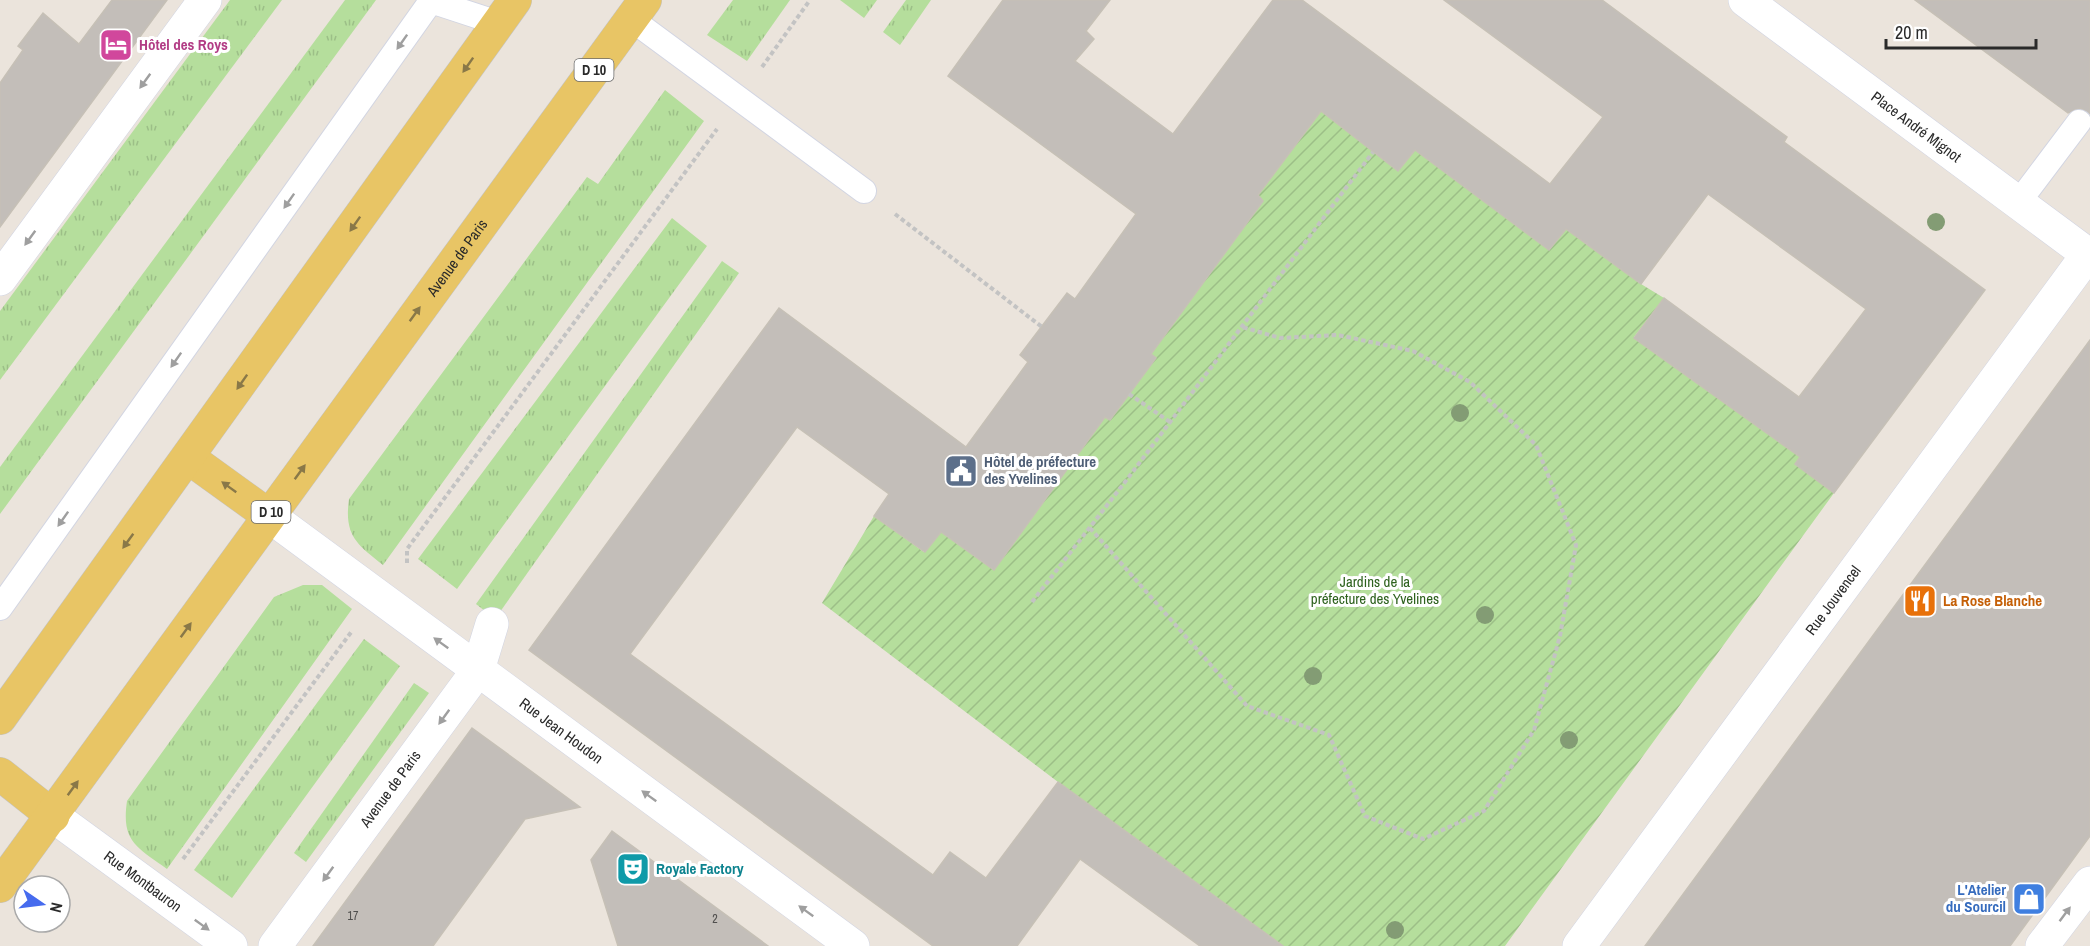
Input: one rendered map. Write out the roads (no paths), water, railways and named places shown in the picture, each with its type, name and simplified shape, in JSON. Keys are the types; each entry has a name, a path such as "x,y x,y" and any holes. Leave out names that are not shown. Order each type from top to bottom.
{"main road":[{"name":"Avenue de Paris","path":"0,886 638,10"},
{"path":"0,718 189,458 506,11"},
{"name":"D 10","path":"189,458 268,515"},
{"path":"0,774 53,816"}],"street":[{"path":"0,279 205,0"},
{"name":"Place André Mignot","path":"1745,0 2089,255"},
{"name":"Rue Jouvencel","path":"1579,946 2089,255"},
{"name":"Rue Jean Houdon","path":"268,515 853,946"},
{"name":"Avenue de Paris","path":"275,946 478,670 492,624"},
{"name":"Rue Montbauron","path":"53,816 231,946"},
{"path":"2042,946 2090,882"}],"lane":[{"path":"0,608 431,1 506,11"},
{"path":"638,10 739,99 864,191"},
{"path":"2018,203 2079,122"}],"place":[{"name":"Hôtel des Roys","path":"116,45"},
{"name":"Hôtel de préfecture des Yvelines","path":"961,471"},
{"name":"La Rose Blanche","path":"1920,601"},
{"name":"Royale Factory","path":"633,869"},
{"name":"L'Atelier du Sourcil","path":"2029,899"}],"park label":[{"name":"Jardins de la préfecture des Yvelines","path":"1375,590"}]}
